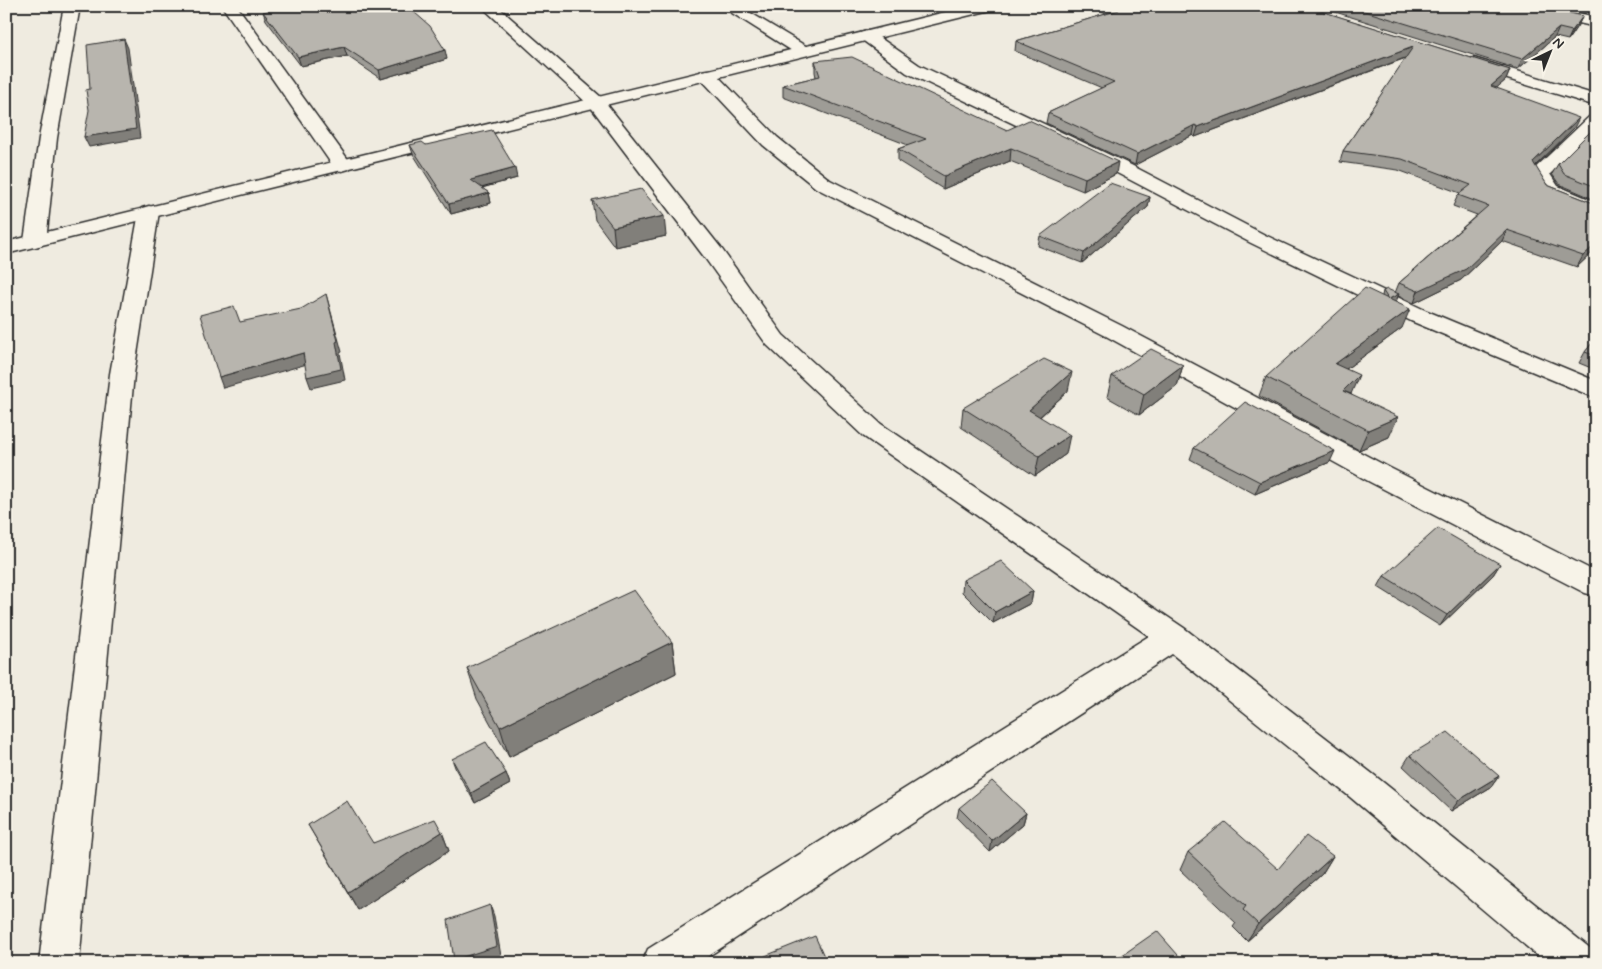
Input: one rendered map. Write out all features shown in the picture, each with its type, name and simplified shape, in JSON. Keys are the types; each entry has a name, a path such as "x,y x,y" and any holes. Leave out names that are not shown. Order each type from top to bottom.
{"street":[{"path":"35,241 48,138 72,6"},
{"path":"229,6 342,164"},
{"path":"488,6 596,102 714,253 775,340 865,424 1173,637 1362,786 1578,963"},
{"path":"728,6 803,51"},
{"path":"6,248 867,36 968,8 990,6"},
{"path":"1523,6 1596,22"},
{"path":"867,36 913,68 1124,169 1258,239 1419,316 1596,390"},
{"path":"1463,60 1596,101"},
{"path":"707,75 770,141 823,184 1114,331 1380,475 1596,585"},
{"path":"1596,120 1540,172 1550,190 1596,210"},
{"path":"59,963 122,374 149,212"},
{"path":"662,963 1173,637"}],"building":[{"path":"285,6 407,6 430,26 445,50 379,70 344,47 298,57 263,12"},
{"path":"1111,6 1305,6 1510,70 1491,86 1579,118 1533,162 1547,185 1596,204 1596,244 1583,256 1507,230 1466,269 1418,291 1399,283 1488,206 1458,195 1471,185 1402,159 1343,151 1413,47 1198,127 1195,125 1137,154 1048,113 1114,82 1016,41 1119,10"},
{"path":"1348,6 1541,6 1583,16 1572,31 1559,28 1522,59"},
{"path":"124,39 136,129 84,137 89,110 86,90 90,89 87,45"},
{"path":"852,57 1007,130 1029,120 1118,162 1085,178 1011,148 944,176 898,149 926,139 783,85 820,76 815,61"},
{"path":"1596,126 1596,187 1564,174 1558,164"},
{"path":"492,130 515,168 471,180 489,193 449,204 410,145 422,142 426,145"},
{"path":"1110,183 1150,197 1084,253 1040,236"},
{"path":"641,189 664,216 613,227 592,200"},
{"path":"1365,288 1388,299 1383,291 1387,289 1399,294 1389,299 1410,309 1335,364 1359,375 1343,391 1398,417 1368,430 1266,377"},
{"path":"326,294 338,341 336,342 341,369 307,377 303,353 219,377 200,315 234,306 240,322 301,309"},
{"path":"1596,338 1596,356 1585,352"},
{"path":"1151,349 1183,365 1144,394 1112,376"},
{"path":"1044,359 1072,372 1029,410 1070,435 1039,456 963,408"},
{"path":"1245,402 1335,451 1260,482 1194,448"},
{"path":"1438,528 1500,564 1447,615 1384,576"},
{"path":"1001,561 1033,591 995,612 963,580"},
{"path":"634,590 672,642 500,727 467,668"},
{"path":"1448,732 1499,776 1459,800 1410,755"},
{"path":"486,742 506,773 471,793 452,759"},
{"path":"992,781 1026,813 992,841 959,808"},
{"path":"347,801 373,843 435,819 442,832 348,892 308,825"},
{"path":"1225,822 1278,869 1306,836 1333,856 1258,924 1243,910 1246,906 1188,852"},
{"path":"490,905 497,946 454,960 448,920"},
{"path":"1157,931 1185,963 1126,963 1121,956"},
{"path":"815,936 827,963 768,963 765,956"}]}
